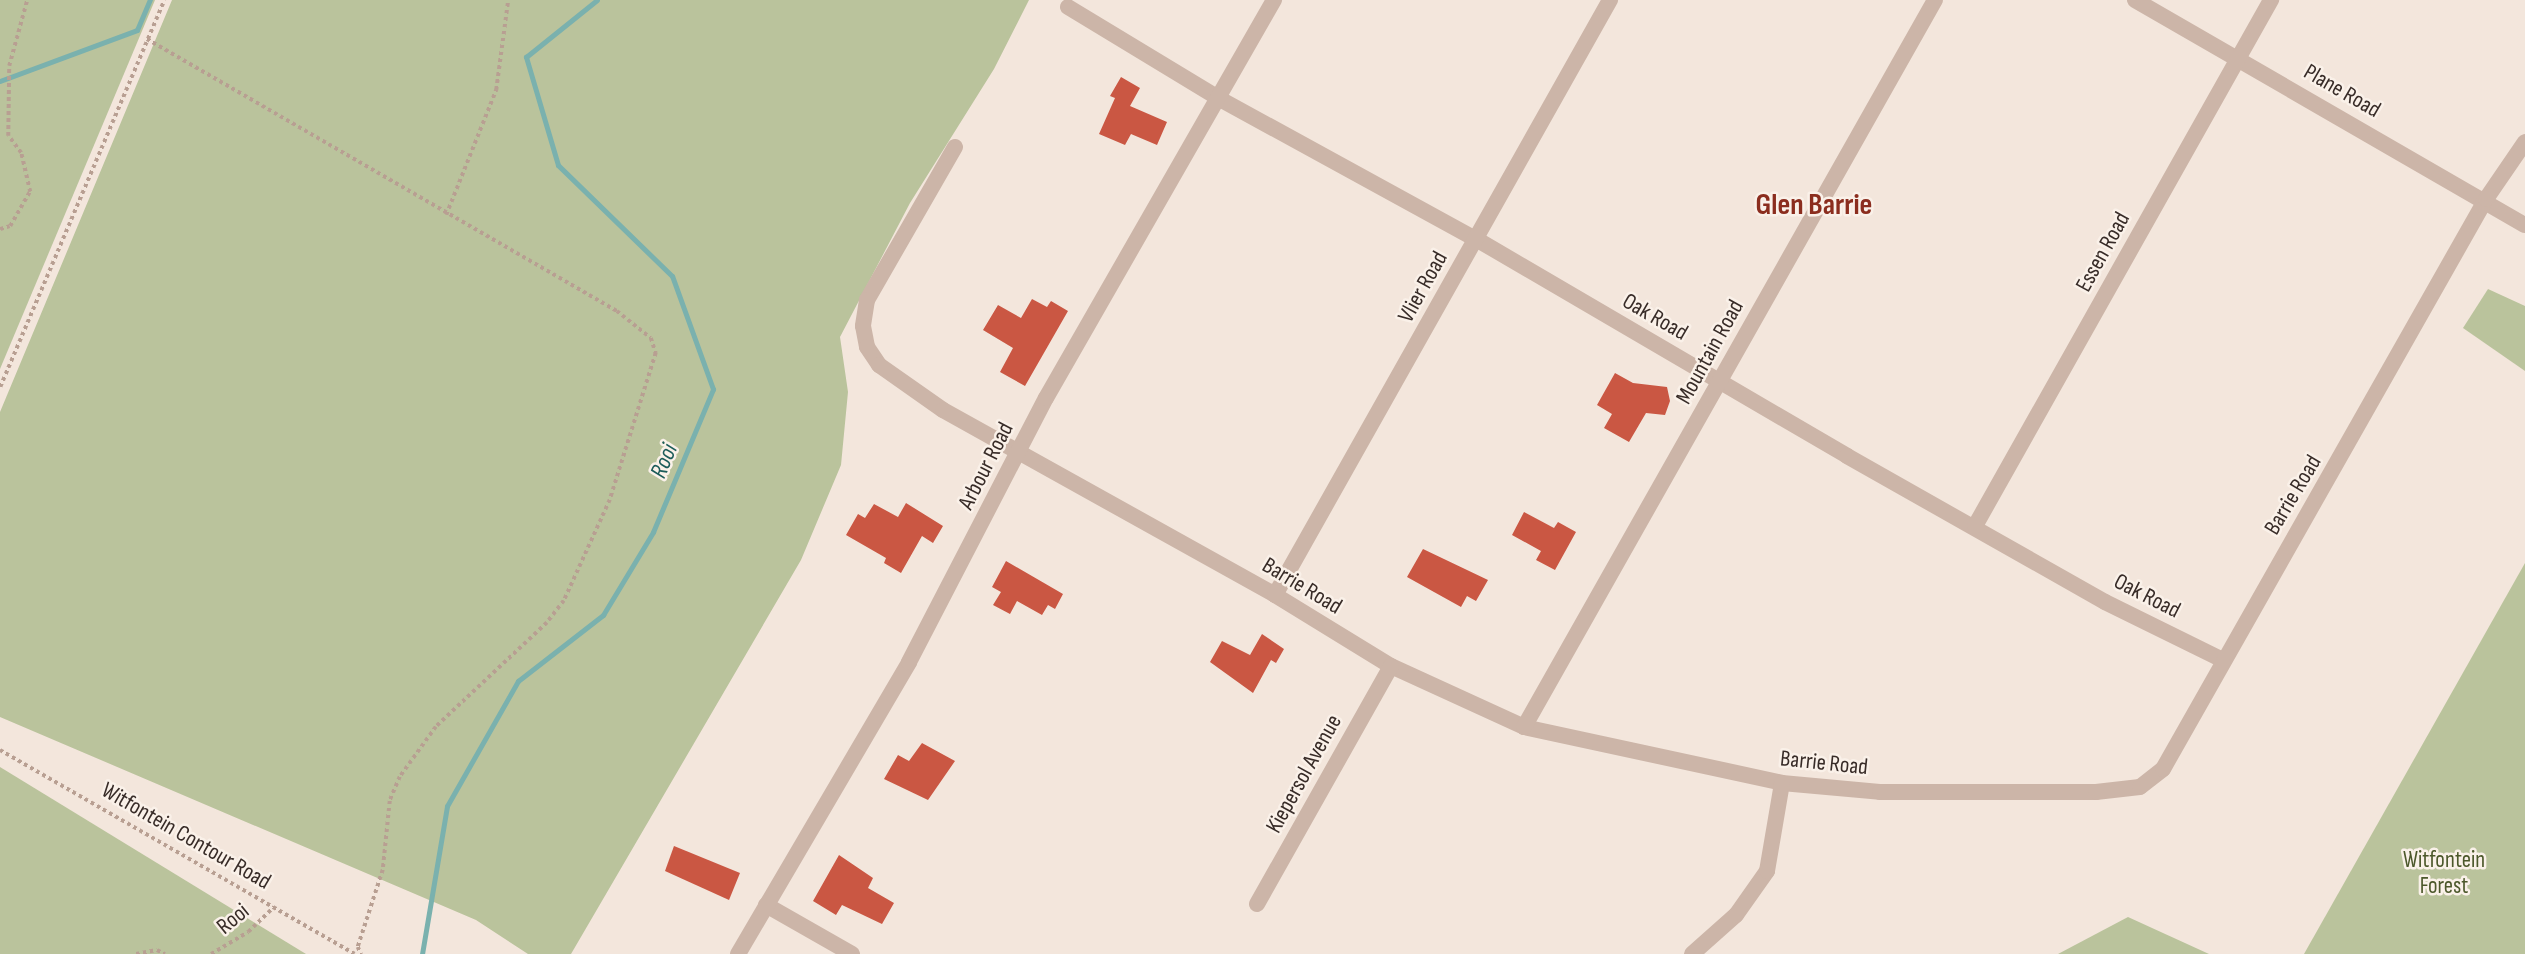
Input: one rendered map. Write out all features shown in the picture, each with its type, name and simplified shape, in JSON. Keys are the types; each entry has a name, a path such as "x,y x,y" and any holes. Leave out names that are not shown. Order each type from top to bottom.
{"street":[{"name":"Arbour Road","path":"738,954 909,662 1020,452 1274,0"},
{"name":"Vlier Road","path":"1275,595 1610,0"},
{"name":"Mountain Road","path":"1524,727 1935,0"},
{"name":"Plane Road","path":"2135,0 2486,199 2525,225"},
{"name":"Essen Road","path":"1975,526 2271,0"},
{"name":"Oak Road","path":"1068,7 1218,98 1476,239 2105,601 2223,660"},
{"name":"Barrie Road","path":"955,147 874,284 863,314 866,339 874,358 898,383 1275,595 1391,666 1524,727 1782,783 1905,793 2096,792 2140,788 2163,769 2486,199 2525,142"},
{"name":"Kiepersol Avenue","path":"1257,904 1391,666"},
{"path":"1692,954 1736,915 1767,871 1782,783"},
{"path":"766,905 852,954"}],"path":[{"path":"0,229 10,226 30,192 21,153 8,136 9,65 27,0"},
{"path":"0,387 164,0"},
{"path":"446,215 496,90 508,0"},
{"path":"147,39 632,321 651,338 656,353 610,500 565,601 547,623 436,727 400,777 390,801 383,870 358,947 361,954"},
{"name":"Witfontein Contour Road","path":"0,750 355,954"},
{"name":"Rooi","path":"211,954 248,932 274,907"},
{"path":"136,954 157,950 165,954"}],"green space":[{"path":"0,0 155,0 0,369"},
{"path":"172,0 1029,0 994,69 910,203 840,337 848,392 841,465 801,560 571,954 528,954 476,920 0,717 0,412"},
{"path":"2488,289 2525,306 2525,371 2463,328"},
{"name":"Witfontein Forest","path":"2525,563 2525,954 2304,954"},
{"path":"0,767 306,954 0,954"},
{"path":"2128,917 2209,954 2058,954"}],"building":[{"path":"1121,77 1140,88 1130,106 1167,122 1157,145 1131,134 1125,145 1099,134 1115,98 1110,96"},
{"path":"1032,299 1047,307 1051,301 1068,311 1025,386 1000,372 1013,348 983,330 998,305 1021,318"},
{"path":"1615,373 1633,383 1667,387 1670,401 1665,415 1646,413 1629,442 1604,428 1612,414 1597,405"},
{"path":"906,503 943,526 933,543 922,536 901,573 884,563 886,558 846,535 858,514 865,518 874,504 898,517"},
{"path":"1524,512 1554,528 1558,522 1576,532 1555,570 1536,560 1541,551 1512,535"},
{"path":"1423,549 1488,580 1476,601 1467,596 1461,607 1407,577"},
{"path":"1006,561 1063,594 1055,609 1048,605 1042,615 1017,601 1010,614 993,605 1001,592 992,587"},
{"path":"1262,634 1284,649 1276,663 1271,660 1253,693 1210,662 1222,641 1250,655"},
{"path":"922,743 955,761 928,800 884,779 898,755 909,761"},
{"path":"674,846 740,873 729,900 665,871"},
{"path":"839,855 873,878 868,888 894,903 882,924 842,905 836,915 813,901"}],"waterway":[{"path":"0,81 137,30 150,0"},
{"name":"Rooi","path":"422,954 447,806 518,681 603,615 653,532 713,389 672,276 558,165 526,57 597,0"}],"district":[{"name":"Glen Barrie","path":"1814,205"}]}
